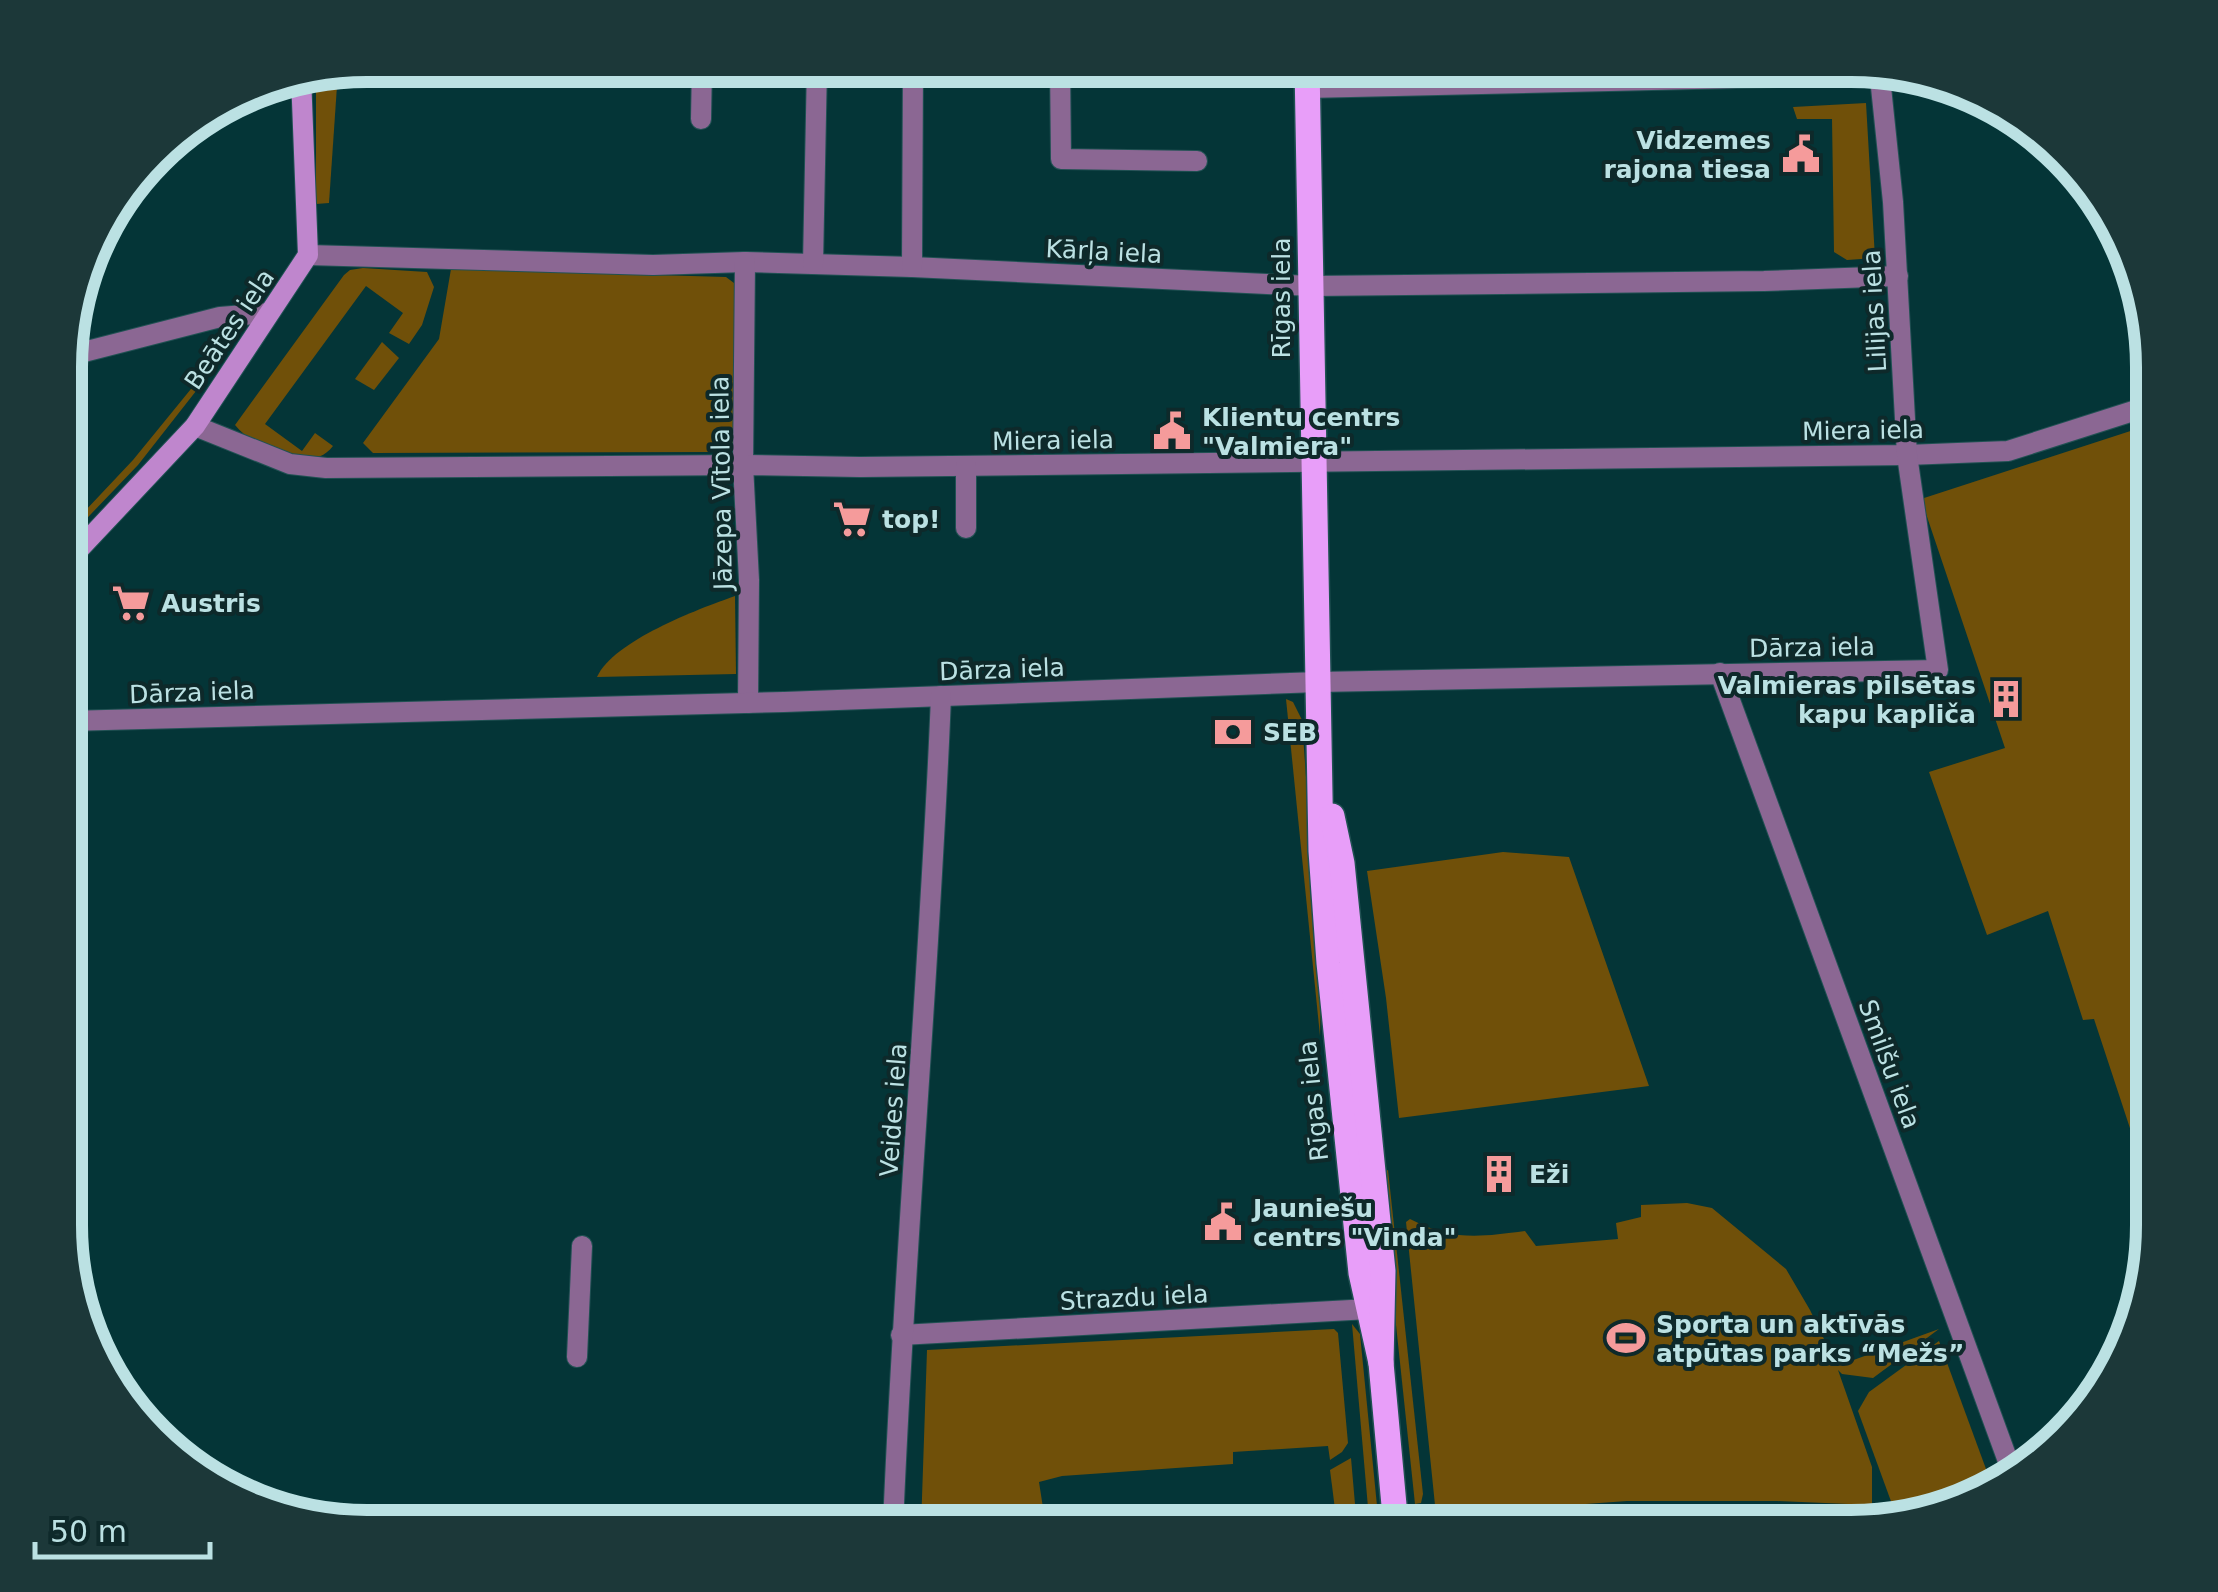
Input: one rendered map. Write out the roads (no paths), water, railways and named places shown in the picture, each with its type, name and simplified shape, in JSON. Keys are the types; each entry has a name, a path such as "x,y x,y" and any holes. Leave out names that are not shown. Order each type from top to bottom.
{"main road":[{"name":"Rīgas iela","path":"1307,83 1321,852 1361,1273 1382,1363"},
{"name":"Rīgas iela","path":"1321,771 1342,863 1383,1271 1382,1363 1395,1510"}],"street":[{"path":"701,119 702,82"},
{"path":"813,264 817,82"},
{"path":"912,266 913,82"},
{"path":"1060,82 1061,160 1197,161"},
{"name":"Lilijas iela","path":"1880,85 1898,276 1907,455 1938,670"},
{"path":"302,90 308,255"},
{"name":"Kārļa iela","path":"308,255 652,266 745,262 912,266 1311,286 1898,276"},
{"name":"Beātes iela","path":"83,545 195,426 308,255"},
{"name":"Jāzepa Vītola iela","path":"745,262 743,465 749,580 748,703"},
{"path":"84,352 220,317 269,314"},
{"name":"Miera iela","path":"195,426 290,464 326,468 966,466 2008,451 2135,410"},
{"path":"966,466 966,528"},
{"name":"Dārza iela","path":"83,721 1318,682 1938,670"},
{"name":"Smilšu iela","path":"1720,673 2008,1461"},
{"name":"Veides iela","path":"894,1509 901,1334 924,1035 940,696"},
{"path":"577,1357 582,1246"},
{"name":"Strazdu iela","path":"901,1334 1369,1309"}],"place":[{"name":"Vidzemes rajona tiesa","path":"1801,154"},
{"name":"Klientu centrs \"Valmiera\"","path":"1172,431"},
{"name":"top!","path":"852,519"},
{"name":"Austris","path":"131,603"},
{"name":"Valmieras pilsētas kapu kapliča","path":"2006,699"},
{"name":"SEB","path":"1233,732"},
{"name":"Eži","path":"1499,1174"},
{"name":"Jauniešu centrs \"Vinda\"","path":"1223,1222"},
{"name":"Sporta un aktīvās atpūtas parks “Mežs”","path":"1626,1338"}]}
